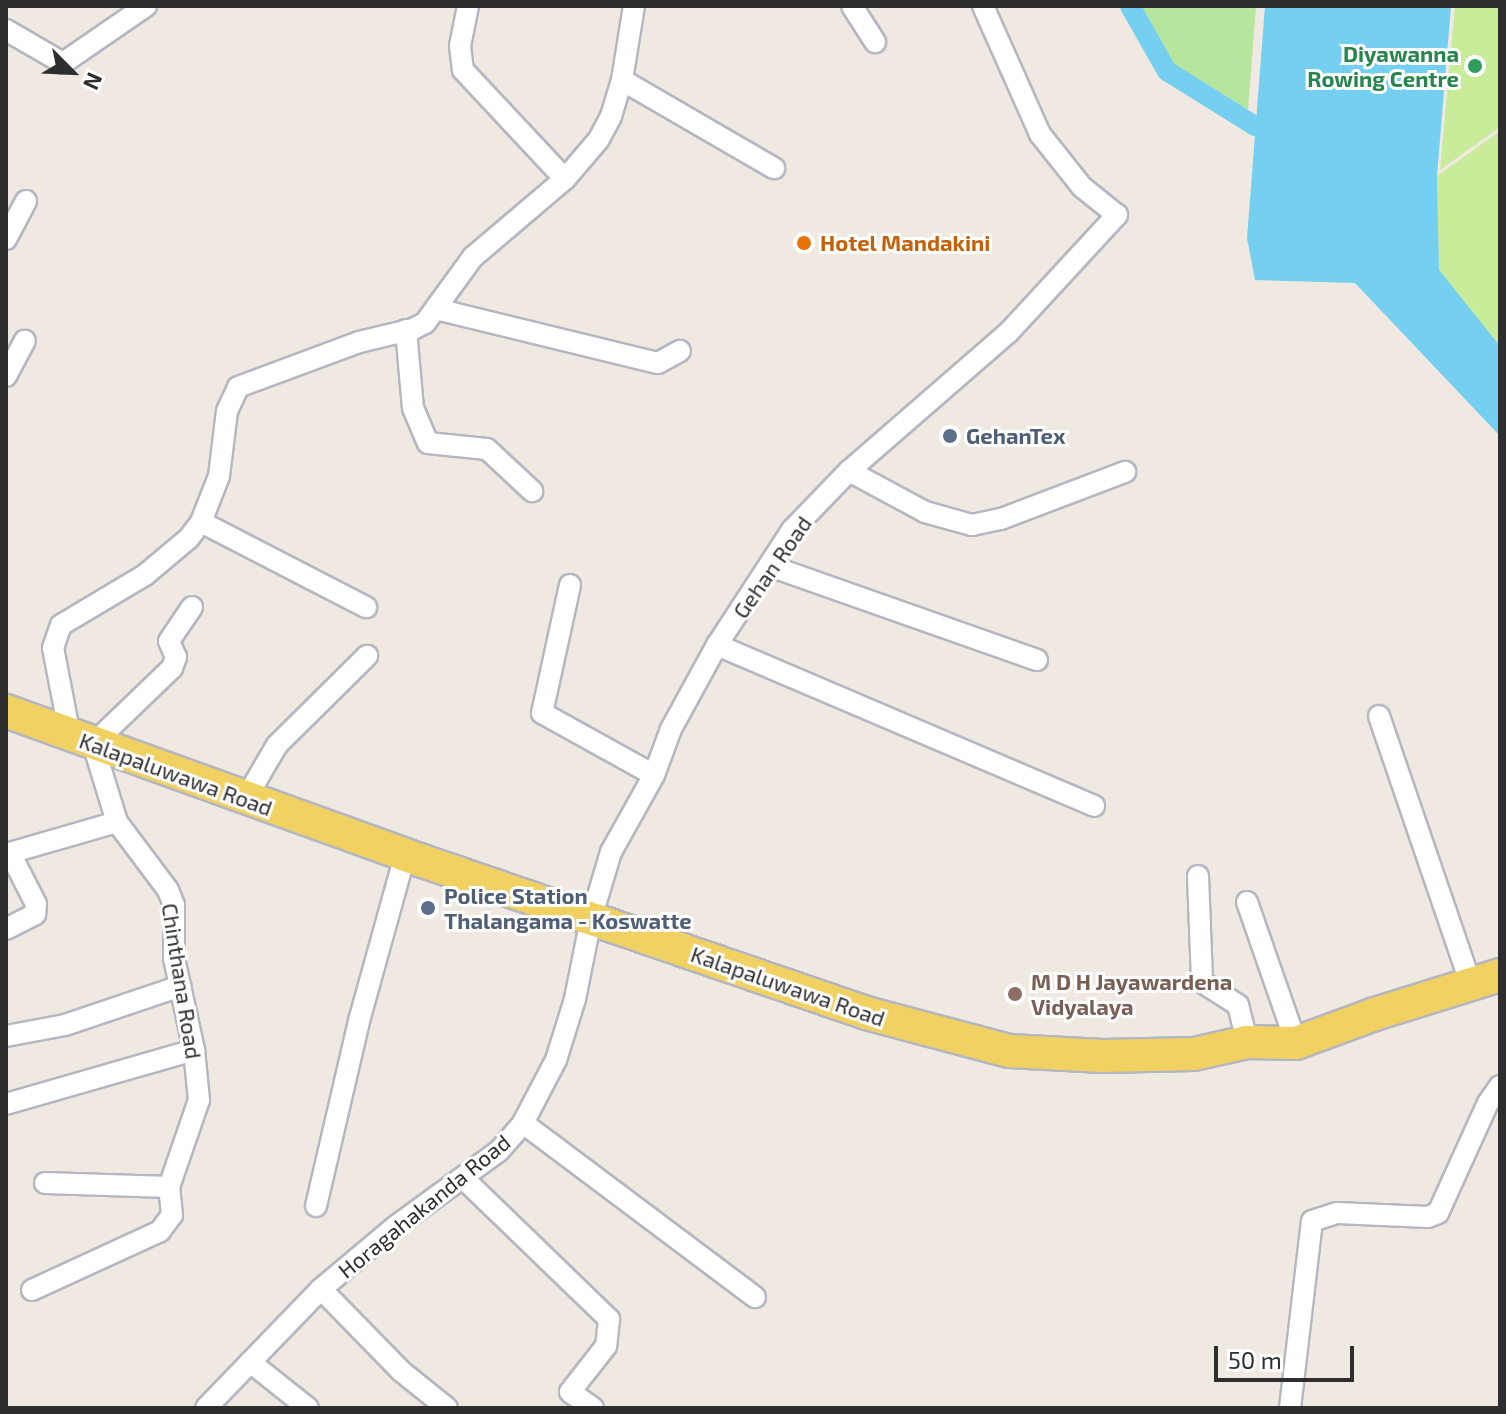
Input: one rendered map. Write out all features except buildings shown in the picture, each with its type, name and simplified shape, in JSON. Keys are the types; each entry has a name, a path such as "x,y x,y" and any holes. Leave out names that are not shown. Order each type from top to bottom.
{"main road":[{"name":"Kalapaluwawa Road","path":"6,711 405,855 866,1013 1009,1051 1103,1056 1194,1054 1247,1042 1296,1043 1486,980"}],"street":[{"path":"6,30 63,63 146,6"},
{"path":"468,6 460,46 463,70 565,179"},
{"path":"366,607 201,522 219,476 227,411 238,387 359,342 425,323 473,257 565,179 599,139 611,116 622,80 634,6"},
{"path":"852,6 875,42"},
{"name":"Gehan Road","path":"591,919 611,852 654,775 671,729 717,645 792,530 849,471 1008,333 1117,215 1082,187 1040,134 983,6"},
{"path":"622,80 774,168"},
{"path":"6,239 26,201"},
{"path":"436,309 658,363 680,351"},
{"path":"406,330 413,408 428,443 487,449 532,491"},
{"path":"849,471 925,512 972,525 1001,519 1125,472"},
{"name":"Chinthana Road","path":"32,1290 160,1231 172,1215 169,1187 199,1100 194,1050 174,958 174,905 168,890 117,822 81,740 53,648 61,625 145,575 189,538 201,522"},
{"path":"770,566 1037,660"},
{"path":"570,585 542,713 654,775"},
{"path":"81,740 172,668 176,657 169,641 192,607"},
{"path":"717,645 1094,806"},
{"path":"246,798 277,745 367,656"},
{"path":"1379,716 1486,980"},
{"path":"6,929 35,914 36,904 8,854 117,822"},
{"path":"316,1206 359,1021 405,855"},
{"path":"1198,876 1202,982 1238,1005 1247,1042"},
{"path":"1247,902 1296,1043"},
{"name":"Horagahakanda Road","path":"206,1408 321,1289 396,1226 499,1151 523,1123 556,1060 575,999 591,919"},
{"path":"6,1036 65,1025 181,986"},
{"path":"6,1104 194,1050"},
{"path":"1290,1408 1312,1221 1337,1213 1428,1217 1438,1213 1488,1103 1500,1086"},
{"path":"523,1123 755,1297"},
{"path":"464,1179 609,1319 606,1346 570,1392 593,1408"},
{"path":"45,1183 169,1187"},
{"path":"321,1289 401,1371 447,1408"},
{"path":"250,1362 308,1408"}],"green space":[{"path":"1141,6 1256,6 1248,110 1174,64"},
{"name":"Diyawanna Rowing Centre","path":"1455,6 1500,6 1500,127 1440,170"},
{"path":"1500,131 1500,346 1439,271 1437,176"}],"water":[{"path":"1265,6 1451,6 1437,176 1439,270 1500,346 1500,436 1355,283 1255,280 1247,238"}],"waterway":[{"path":"1130,6 1167,71 1255,126"}],"place":[{"name":"Diyawanna Rowing Centre","path":"1475,66"},
{"name":"Hotel Mandakini","path":"804,243"},
{"name":"GehanTex","path":"950,436"},
{"name":"Police Station Thalangama - Koswatte","path":"428,908"},
{"name":"M D H Jayawardena Vidyalaya","path":"1015,994"}]}
